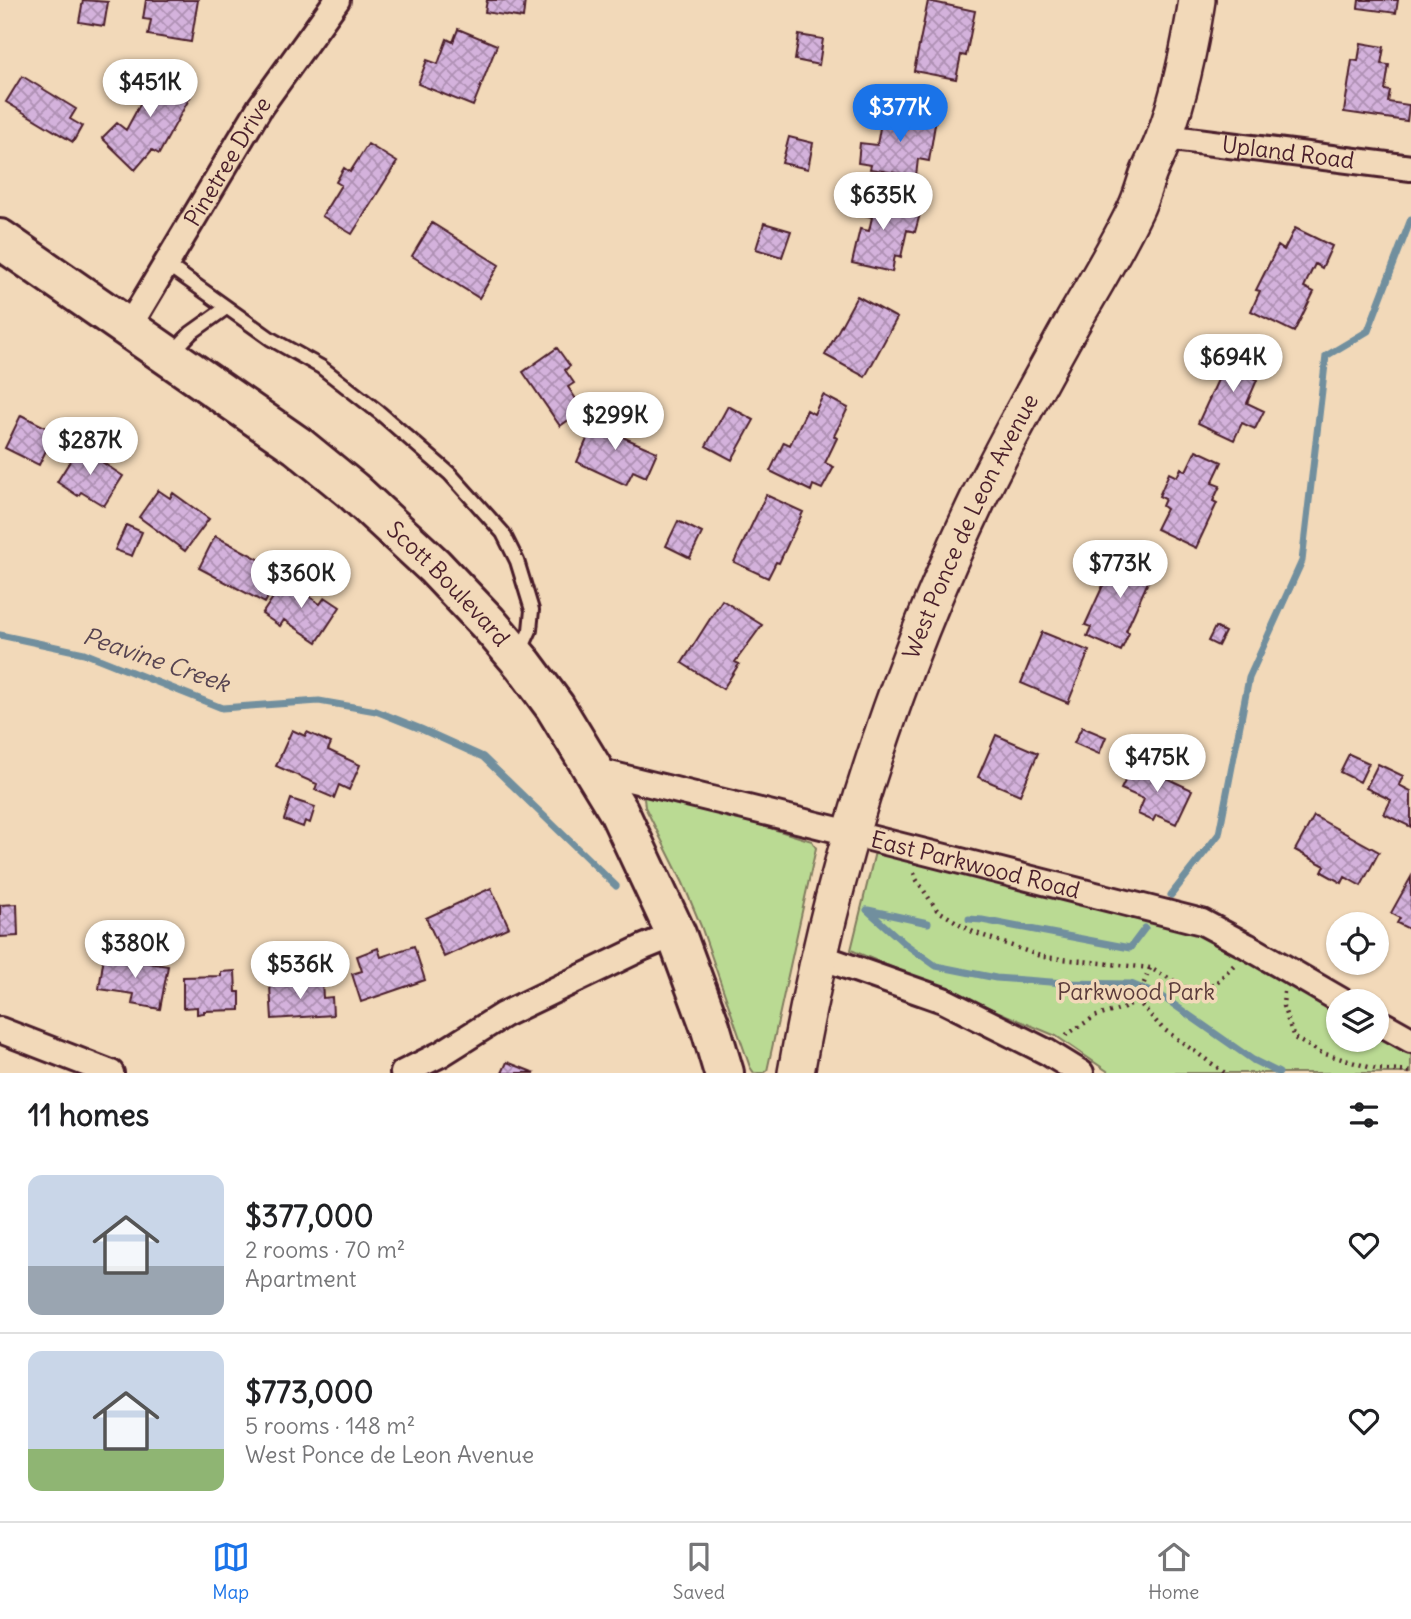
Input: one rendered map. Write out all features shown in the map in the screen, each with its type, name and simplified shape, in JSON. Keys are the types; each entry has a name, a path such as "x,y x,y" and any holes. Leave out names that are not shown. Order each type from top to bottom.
{"highway":[{"name":"Scott Boulevard","path":"0,239 298,446 352,490 434,566 488,623 555,707 619,812 676,934 710,1026 724,1073"}],"main road":[{"name":"West Ponce de Leon Avenue","path":"796,1073 818,956 850,833 920,630 1018,419 1137,207 1165,137 1182,78 1197,0"}],"street":[{"name":"Pinetree Drive","path":"128,328 260,107 337,0"},
{"name":"Upland Road","path":"1165,137 1411,168"},
{"name":"East Parkwood Road","path":"593,770 1202,922 1326,992"},
{"path":"403,1073 441,1054 503,1015 676,934"},
{"path":"818,956 943,1000 1047,1052 1080,1073"},
{"path":"1389,1028 1411,1040"},
{"path":"0,1030 111,1073"}],"lane":[{"path":"166,264 271,339 321,367 380,413 450,474 503,533 517,561 532,610 530,631 517,657"},
{"path":"169,357 191,333 226,308"}],"path":[{"path":"903,846 916,880 937,910 973,932 1043,957 1150,968 1191,990 1215,984 1233,967 1247,946"},
{"path":"1047,1052 1070,1032 1094,1017 1124,1009 1137,1000 1150,968"},
{"path":"1285,982 1283,1006 1294,1038 1322,1054 1375,1069 1411,1072"},
{"path":"1137,1000 1161,1028 1225,1073"}],"green space":[{"path":"648,791 812,841 816,848 767,1071 764,1073 754,1073 750,1067 701,926 645,807 644,798"},
{"name":"Parkwood Park","path":"875,852 1202,922 1326,994 1326,1052 1389,1052 1389,1028 1411,1040 1411,1073 1110,1073 1056,1036 851,950"}],"building":[{"path":"83,0 108,2 104,26 79,22"},
{"path":"146,0 198,0 191,42 148,35 151,20 143,19"},
{"path":"487,0 525,0 523,18 485,12"},
{"path":"1359,0 1398,0 1396,13 1358,8"},
{"path":"928,1 975,11 966,56 961,55 956,79 914,71"},
{"path":"458,29 497,45 473,106 418,84 427,60 438,64 447,39 453,42"},
{"path":"799,35 823,39 819,65 795,60"},
{"path":"1361,43 1384,47 1381,64 1389,65 1385,90 1390,91 1388,102 1409,105 1407,121 1344,112 1352,60 1358,61"},
{"path":"146,67 193,92 159,154 152,150 135,170 102,138 117,123 126,130 145,95 135,89"},
{"path":"22,76 76,109 70,119 82,126 73,142 6,102"},
{"path":"883,111 936,118 929,161 918,159 916,176 870,169 871,165 858,163 860,143 877,145"},
{"path":"789,137 813,143 808,169 782,163"},
{"path":"368,144 397,162 352,234 322,216 341,185 336,182 344,168 350,172"},
{"path":"856,195 921,210 915,232 907,230 901,257 895,255 892,272 852,263 860,229 869,231 872,217 851,212"},
{"path":"432,223 499,265 479,298 412,256"},
{"path":"764,223 791,231 782,257 756,249"},
{"path":"1295,228 1332,246 1322,268 1315,264 1304,287 1314,292 1294,332 1251,311 1260,291 1256,290 1278,246 1284,250"},
{"path":"857,296 897,318 865,377 825,355"},
{"path":"1232,341 1259,353 1249,376 1257,380 1247,403 1264,411 1255,429 1242,423 1234,440 1198,423 1223,369 1220,367"},
{"path":"557,348 570,366 565,370 574,383 568,387 580,405 574,409 577,414 560,426 523,372"},
{"path":"823,395 848,408 834,436 837,438 825,463 834,467 822,489 813,485 811,491 770,471 784,442 790,445 807,410 814,414"},
{"path":"728,406 754,420 732,460 706,446"},
{"path":"606,412 624,421 618,435 657,452 646,477 633,471 626,485 577,462 593,425 599,428"},
{"path":"21,415 55,432 39,465 5,448"},
{"path":"79,447 123,476 104,506 81,492 78,496 57,482"},
{"path":"1196,450 1222,462 1212,483 1220,486 1213,501 1217,503 1196,548 1156,529 1166,509 1162,506 1165,499 1159,496 1169,473 1177,477 1181,468 1186,471"},
{"path":"158,490 170,498 173,493 209,519 185,551 139,517"},
{"path":"766,495 803,512 779,563 776,562 768,578 734,562"},
{"path":"678,521 702,533 690,558 666,546"},
{"path":"126,525 142,532 132,556 115,550"},
{"path":"215,536 283,569 265,603 199,568"},
{"path":"1132,544 1154,553 1146,573 1151,575 1126,631 1129,633 1121,651 1087,636 1091,627 1085,625 1105,581 1110,583 1117,566 1121,568"},
{"path":"287,577 305,589 303,592 320,604 325,597 340,607 317,642 284,620 280,626 262,614"},
{"path":"722,600 762,625 735,662 739,664 723,689 682,663"},
{"path":"1215,627 1225,632 1218,646 1208,641"},
{"path":"1042,632 1089,651 1068,703 1021,683"},
{"path":"1082,727 1106,737 1099,754 1074,743"},
{"path":"292,730 305,736 307,732 331,743 328,750 360,765 349,790 339,785 334,798 315,790 317,784 276,766"},
{"path":"996,735 1038,753 1020,795 978,777"},
{"path":"1349,754 1369,763 1360,782 1340,772"},
{"path":"1134,763 1192,790 1176,824 1156,815 1153,821 1138,814 1144,799 1121,789"},
{"path":"1378,764 1403,776 1399,785 1411,791 1411,827 1384,814 1391,800 1366,788"},
{"path":"291,799 315,807 310,823 305,821 303,827 284,820"},
{"path":"1314,816 1379,852 1361,886 1345,877 1342,883 1322,872 1325,866 1295,850"},
{"path":"1411,877 1411,930 1397,923 1400,918 1391,913"},
{"path":"491,888 509,927 444,957 426,918"},
{"path":"17,904 18,936 0,937 0,905"},
{"path":"414,946 425,980 361,1002 352,974 362,971 357,956 378,948 381,957"},
{"path":"104,956 168,966 160,1009 132,1004 134,994 99,989"},
{"path":"235,971 236,992 240,992 240,1010 204,1011 197,1014 197,1007 183,1008 183,977 221,976 221,972"},
{"path":"322,982 323,998 332,997 333,1015 272,1019 270,986"},
{"path":"507,1062 535,1073 502,1073"}],"waterway":[{"path":"1171,895 1219,834 1249,678 1302,561 1326,356 1368,331 1411,219"},
{"name":"Peavine Creek","path":"0,635 84,653 222,708 319,701 376,711 421,729 483,757 616,886"},
{"name":"Peavine Creek","path":"867,910 904,943 936,966 996,978 1131,984 1163,997 1253,1060 1279,1073"},
{"path":"868,910 928,923"},
{"path":"969,919 1130,948 1145,928"}]}
